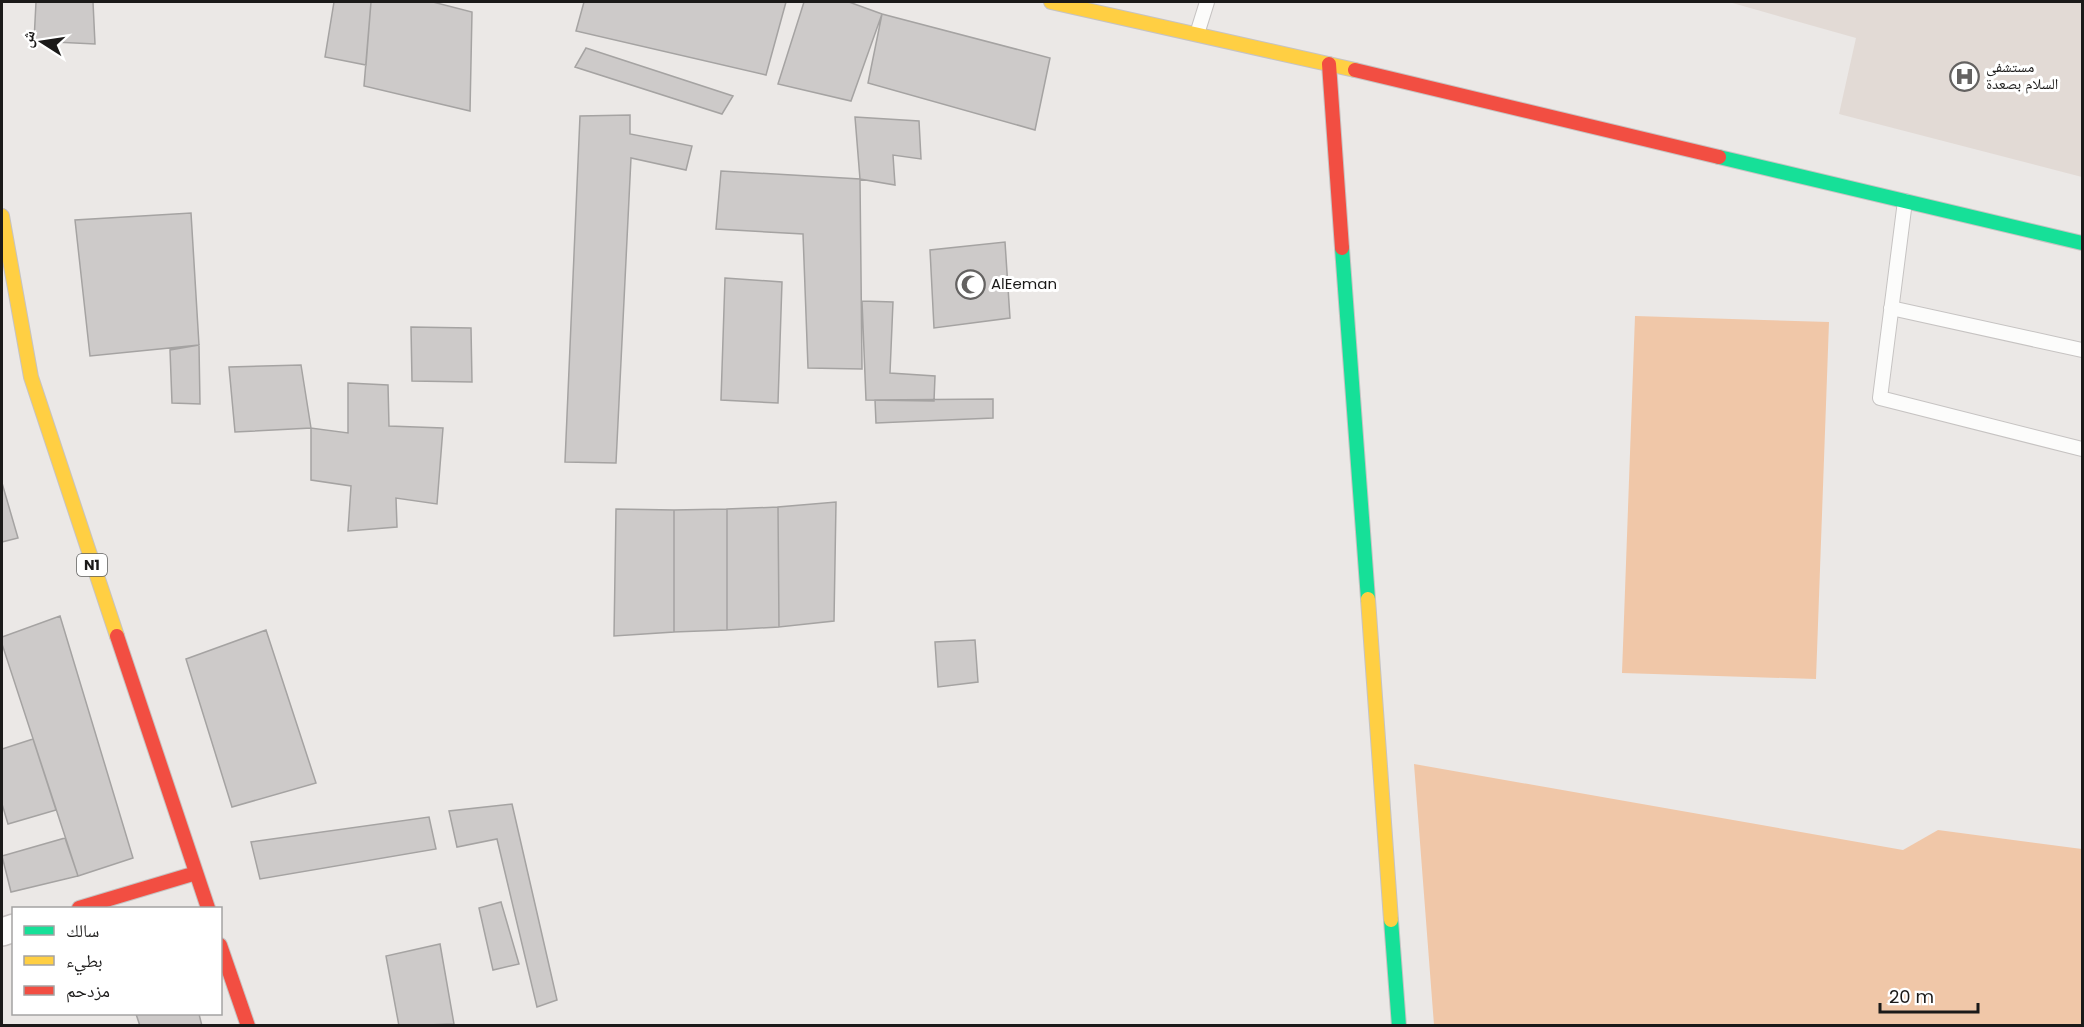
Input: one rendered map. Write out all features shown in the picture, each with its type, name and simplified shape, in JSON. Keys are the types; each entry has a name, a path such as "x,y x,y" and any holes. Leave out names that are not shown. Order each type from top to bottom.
{"main road":[{"path":"1051,2 1329,64 2082,243"},
{"path":"1329,64 1400,1026"},
{"name":"N1","path":"2,216 31,377 207,907"},
{"path":"85,907 196,873"},
{"path":"222,951 248,1026"}],"lane":[{"path":"1197,34 1207,2"},
{"path":"1905,201 1880,398 2082,449"},
{"path":"1891,308 2082,350"}],"shaded area":[{"name":"مستشفى السلام بصعدة","path":"1729,2 2082,2 2082,177 1839,114 1856,38"},
{"path":"1635,316 1829,322 1816,679 1622,673"},
{"path":"1414,764 1903,850 1938,830 2082,849 2082,1025 1434,1025"}],"building":[{"path":"36,2 93,2 95,44 34,41"},
{"path":"334,2 371,2 366,65 325,57"},
{"path":"371,2 433,2 472,12 470,111 364,86"},
{"path":"584,2 786,2 766,75 576,31"},
{"path":"804,2 849,2 882,14 851,101 778,84"},
{"path":"882,14 1050,58 1035,130 868,83"},
{"path":"586,48 733,96 722,114 575,67"},
{"path":"630,115 630,134 692,146 686,170 631,158 616,463 565,462 580,116"},
{"path":"855,117 919,121 921,159 893,155 895,185 860,179"},
{"path":"721,171 860,179 862,369 808,368 803,234 716,229"},
{"path":"191,213 199,345 90,356 75,220"},
{"name":"AlEeman","path":"1005,242 1010,318 934,328 930,250"},
{"path":"725,278 782,282 778,403 721,400"},
{"path":"862,301 893,302 890,373 935,376 934,401 866,400"},
{"path":"411,327 471,328 472,382 412,381"},
{"path":"199,345 200,404 172,403 170,350"},
{"path":"301,365 311,428 235,432 229,367"},
{"path":"348,383 388,385 389,426 443,428 437,504 396,498 397,527 348,531 351,486 311,480 311,428 348,433"},
{"path":"993,399 993,418 876,423 875,400"},
{"path":"2,483 18,538 2,542"},
{"path":"836,502 834,621 779,627 778,507"},
{"path":"778,507 779,627 727,630 727,509"},
{"path":"616,509 674,510 674,632 614,636"},
{"path":"727,509 727,630 674,632 674,510"},
{"path":"60,616 133,858 78,876 2,644 2,637"},
{"path":"266,630 316,783 232,807 186,659"},
{"path":"975,640 978,682 938,687 935,642"},
{"path":"33,739 56,810 8,824 2,804 2,749"},
{"path":"512,804 557,1000 537,1007 497,839 457,847 449,811"},
{"path":"429,817 436,849 260,879 251,842"},
{"path":"65,838 78,876 11,892 2,856"},
{"path":"501,902 519,964 493,970 479,908"},
{"path":"440,944 454,1024 399,1026 386,956"},
{"path":"136,1015 199,1015 202,1026 140,1026"}],"traffic: fast":[{"path":"1719,157 2082,243"},
{"path":"1342,248 1368,599"},
{"path":"1391,920 1399,1026"}],"traffic: slow":[{"path":"1051,2 1355,70"},
{"path":"2,216 31,377 117,636"},
{"path":"1368,599 1391,920"}],"traffic: jam":[{"path":"1329,64 1342,248"},
{"path":"1355,70 1719,157"},
{"path":"117,636 208,907"},
{"path":"82,907 196,873"},
{"path":"222,951 248,1026"}],"place":[{"name":"مستشفى السلام بصعدة","path":"1965,76"},
{"name":"AlEeman","path":"970,284"}]}
